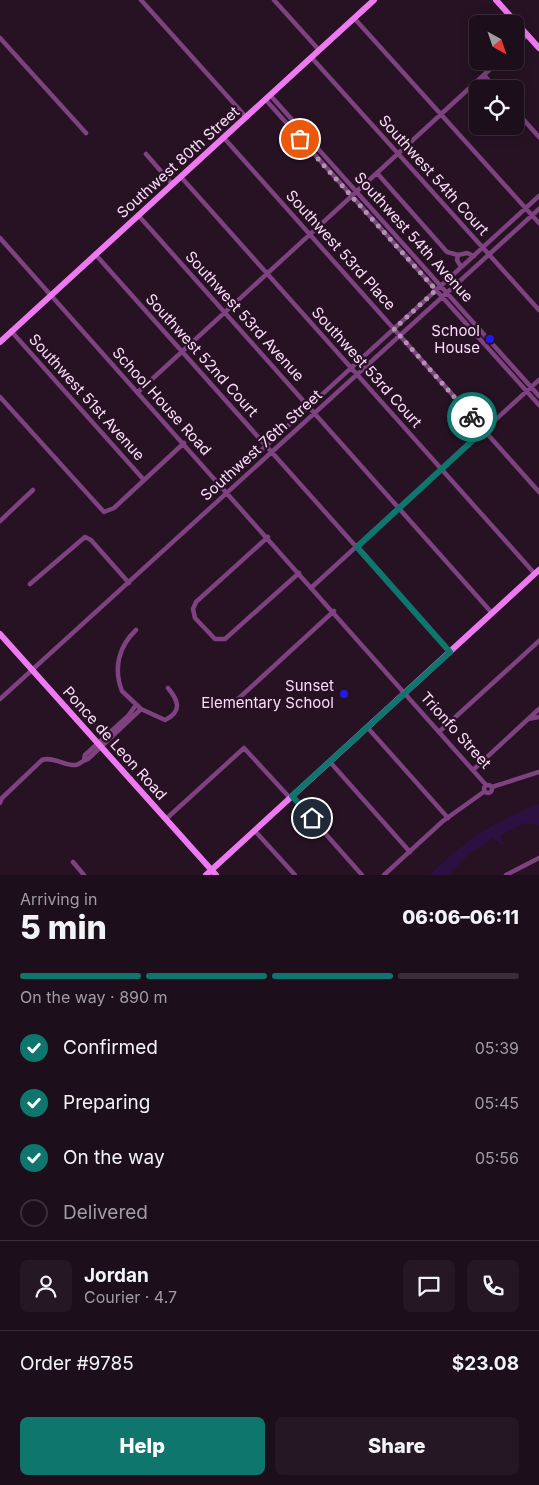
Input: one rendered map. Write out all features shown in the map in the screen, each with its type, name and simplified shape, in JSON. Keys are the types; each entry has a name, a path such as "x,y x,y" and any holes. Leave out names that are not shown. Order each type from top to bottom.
{"street":[{"path":"141,0 246,117"},
{"path":"274,0 319,50"},
{"name":"Southwest 80th Street","path":"0,342 374,0"},
{"path":"496,0 539,48"},
{"path":"354,18 539,223"},
{"path":"524,39 527,36"},
{"path":"0,38 86,133"},
{"name":"Southwest 54th Court","path":"312,57 539,310"},
{"path":"138,392 489,70"},
{"path":"484,75 488,80"},
{"name":"Southwest 54th Avenue","path":"268,97 357,192 539,396"},
{"name":"Southwest 54th Avenue","path":"268,97 352,196 539,405"},
{"path":"524,120 539,137"},
{"name":"Southwest 53rd Place","path":"224,138 539,492"},
{"path":"146,154 172,184"},
{"path":"377,173 447,252 458,255 467,253 474,256"},
{"name":"Southwest 53rd Court","path":"181,177 441,469 537,572"},
{"name":"Southwest 76th Street","path":"222,486 539,196"},
{"name":"Southwest 76th Street","path":"0,699 539,210"},
{"name":"Southwest 53rd Avenue","path":"138,216 492,613"},
{"name":"School House Road","path":"0,238 406,692"},
{"name":"Southwest 52nd Court","path":"95,254 450,652"},
{"path":"458,255 457,260 461,267"},
{"name":"Southwest 51st Avenue","path":"11,331 144,480"},
{"path":"312,587 539,380"},
{"path":"0,397 80,487 106,512 114,508 184,443"},
{"path":"0,521 33,490"},
{"path":"30,584 85,537 91,540 129,582"},
{"path":"268,537 198,600 193,609 195,618 215,639 223,640 299,573"},
{"path":"206,875 214,872 254,830 537,572"},
{"path":"238,699 334,612"},
{"path":"136,630 121,648 118,658 122,691 141,709 164,720 174,713 179,703 168,688"},
{"name":"Ponce de Leon Road","path":"0,634 214,872"},
{"path":"440,731 539,641"},
{"name":"Trionfo Street","path":"406,692 489,786"},
{"path":"127,720 136,705"},
{"path":"0,803 2,798 42,760 50,759 74,765 84,760 117,728 141,709"},
{"path":"473,770 539,709"},
{"path":"528,719 539,717"},
{"path":"367,727 448,818"},
{"path":"166,819 244,748 362,875"},
{"path":"330,762 410,852"},
{"path":"384,875 448,818 489,786 539,772"},
{"path":"254,830 294,875"},
{"path":"506,875 539,858"},
{"path":"73,862 84,875"}],"shaded area":[{"path":"539,804 539,826 525,823 500,835 504,844 502,845 493,838 468,855 448,875 429,875 480,833 507,818"}],"way so far":[{"path":"300,139 436,290 394,329 472,417"}],"place":[{"name":"School House","path":"490,339"},
{"name":"Sunset Elementary School","path":"344,694"}],"route":[{"path":"312,818 292,796 450,652 357,547 484,430 472,417"}]}
